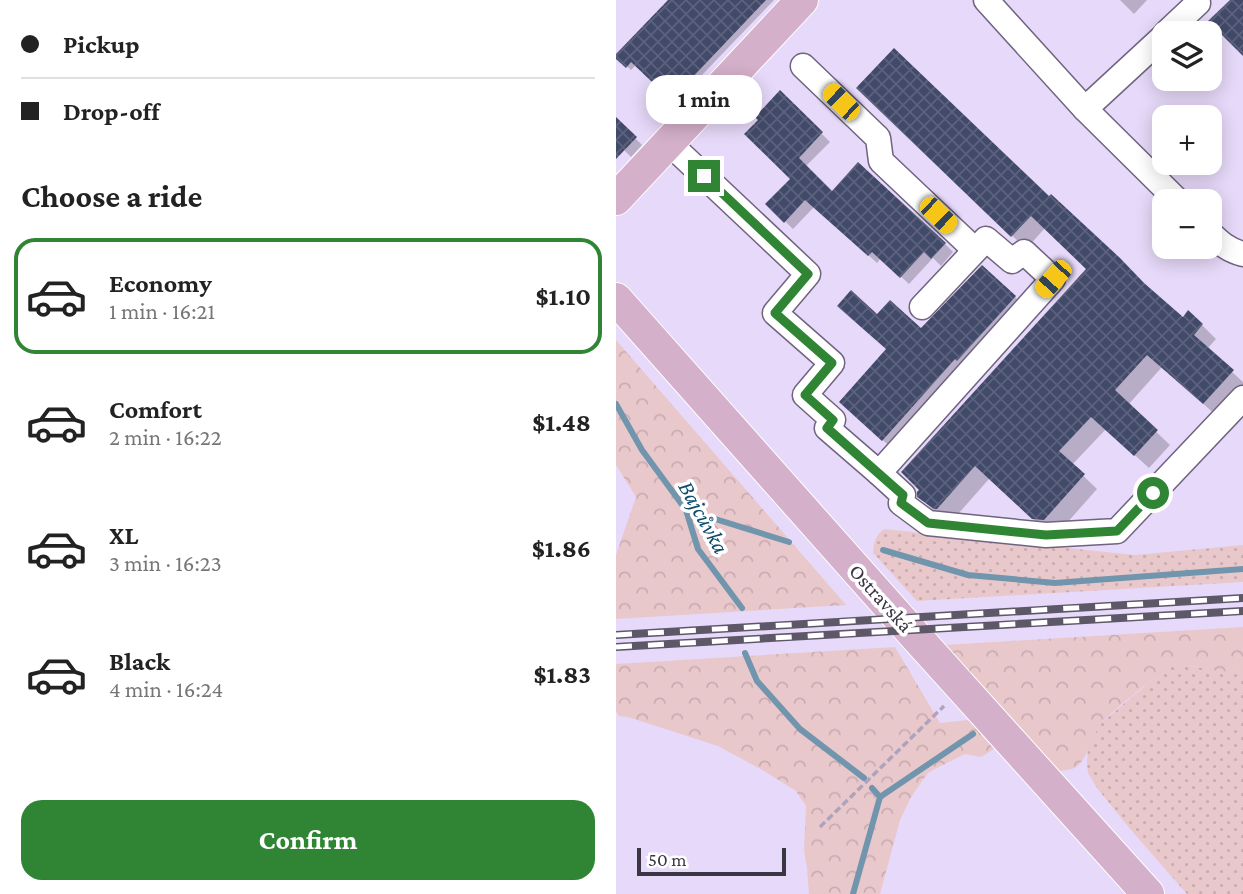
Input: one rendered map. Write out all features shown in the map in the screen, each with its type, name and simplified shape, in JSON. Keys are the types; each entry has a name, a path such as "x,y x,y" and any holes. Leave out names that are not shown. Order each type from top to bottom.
{"main road":[{"path":"616,199 802,0"},
{"name":"Ostravská","path":"616,299 1148,894"}],"lane":[{"path":"986,0 1085,109 1166,189"},
{"path":"1178,21 1198,1"},
{"path":"1085,109 1152,46"},
{"path":"803,66 878,138 881,161 975,250"},
{"path":"669,143 808,274 775,313 832,363 805,395 833,420 827,428 903,495 901,503 928,523 1046,535 1117,531 1243,398"},
{"path":"879,473 1053,279 1024,252 1012,261 986,239 922,307"},
{"path":"1222,245 1243,254"}],"path":[{"path":"820,827 963,687"}],"green space":[{"path":"616,340 846,605 616,619 616,555 636,497 616,465"},
{"path":"884,529 1135,555 1243,545 1243,582 917,601 873,553 876,540"},
{"path":"1243,627 1243,671 1215,671 1183,665 1168,669 1135,693 1099,726 1086,754 1076,767 1060,771 944,645"},
{"path":"895,647 940,723 968,720 994,749 981,757 965,754 929,772 910,799 900,820 880,894 809,894 804,850 806,806 796,791 718,746 619,716 616,711 616,664"},
{"path":"1182,664 1243,671 1243,894 1187,894 1131,830 1088,773 1088,746 1100,724 1159,674 1171,666"}],"building":[{"path":"668,0 766,0 671,100 631,62 626,68 616,59 616,54"},
{"path":"1230,0 1243,0 1243,56 1222,35 1222,21 1208,21"},
{"path":"894,48 1144,283 1183,317 1188,310 1203,324 1194,335 1234,370 1203,404 1147,355 1115,390 1158,430 1134,456 1091,417 1059,451 1085,474 1044,520 1032,519 975,466 937,509 917,497 919,490 901,472 1086,269 1031,216 1011,237 856,88"},
{"path":"780,90 823,132 799,158 832,191 858,162 946,243 931,259 924,252 900,278 872,252 868,256 805,200 784,223 765,204 790,179 744,134 758,120 755,117"},
{"path":"616,117 637,137 616,159"},
{"path":"982,265 1016,296 882,441 839,402 886,349 837,306 851,290 877,314 890,300 921,328"}],"waterway":[{"name":"Bajcůvka","path":"616,404 642,450 686,510 698,549 742,608"},
{"path":"686,510 789,542"},
{"path":"883,550 968,575 1055,583 1243,569"},
{"name":"Bajcůvka","path":"745,653 757,681 800,729 864,778"},
{"path":"880,797 973,734"},
{"name":"Bajcůvka","path":"853,894 880,797 872,788"}],"railway":[{"path":"616,635 1243,598"},
{"path":"616,647 1243,611"}],"route":[{"path":"704,176 808,274 775,313 832,363 805,395 833,420 827,428 903,495 901,503 928,523 1046,535 1117,531 1153,493"}]}
